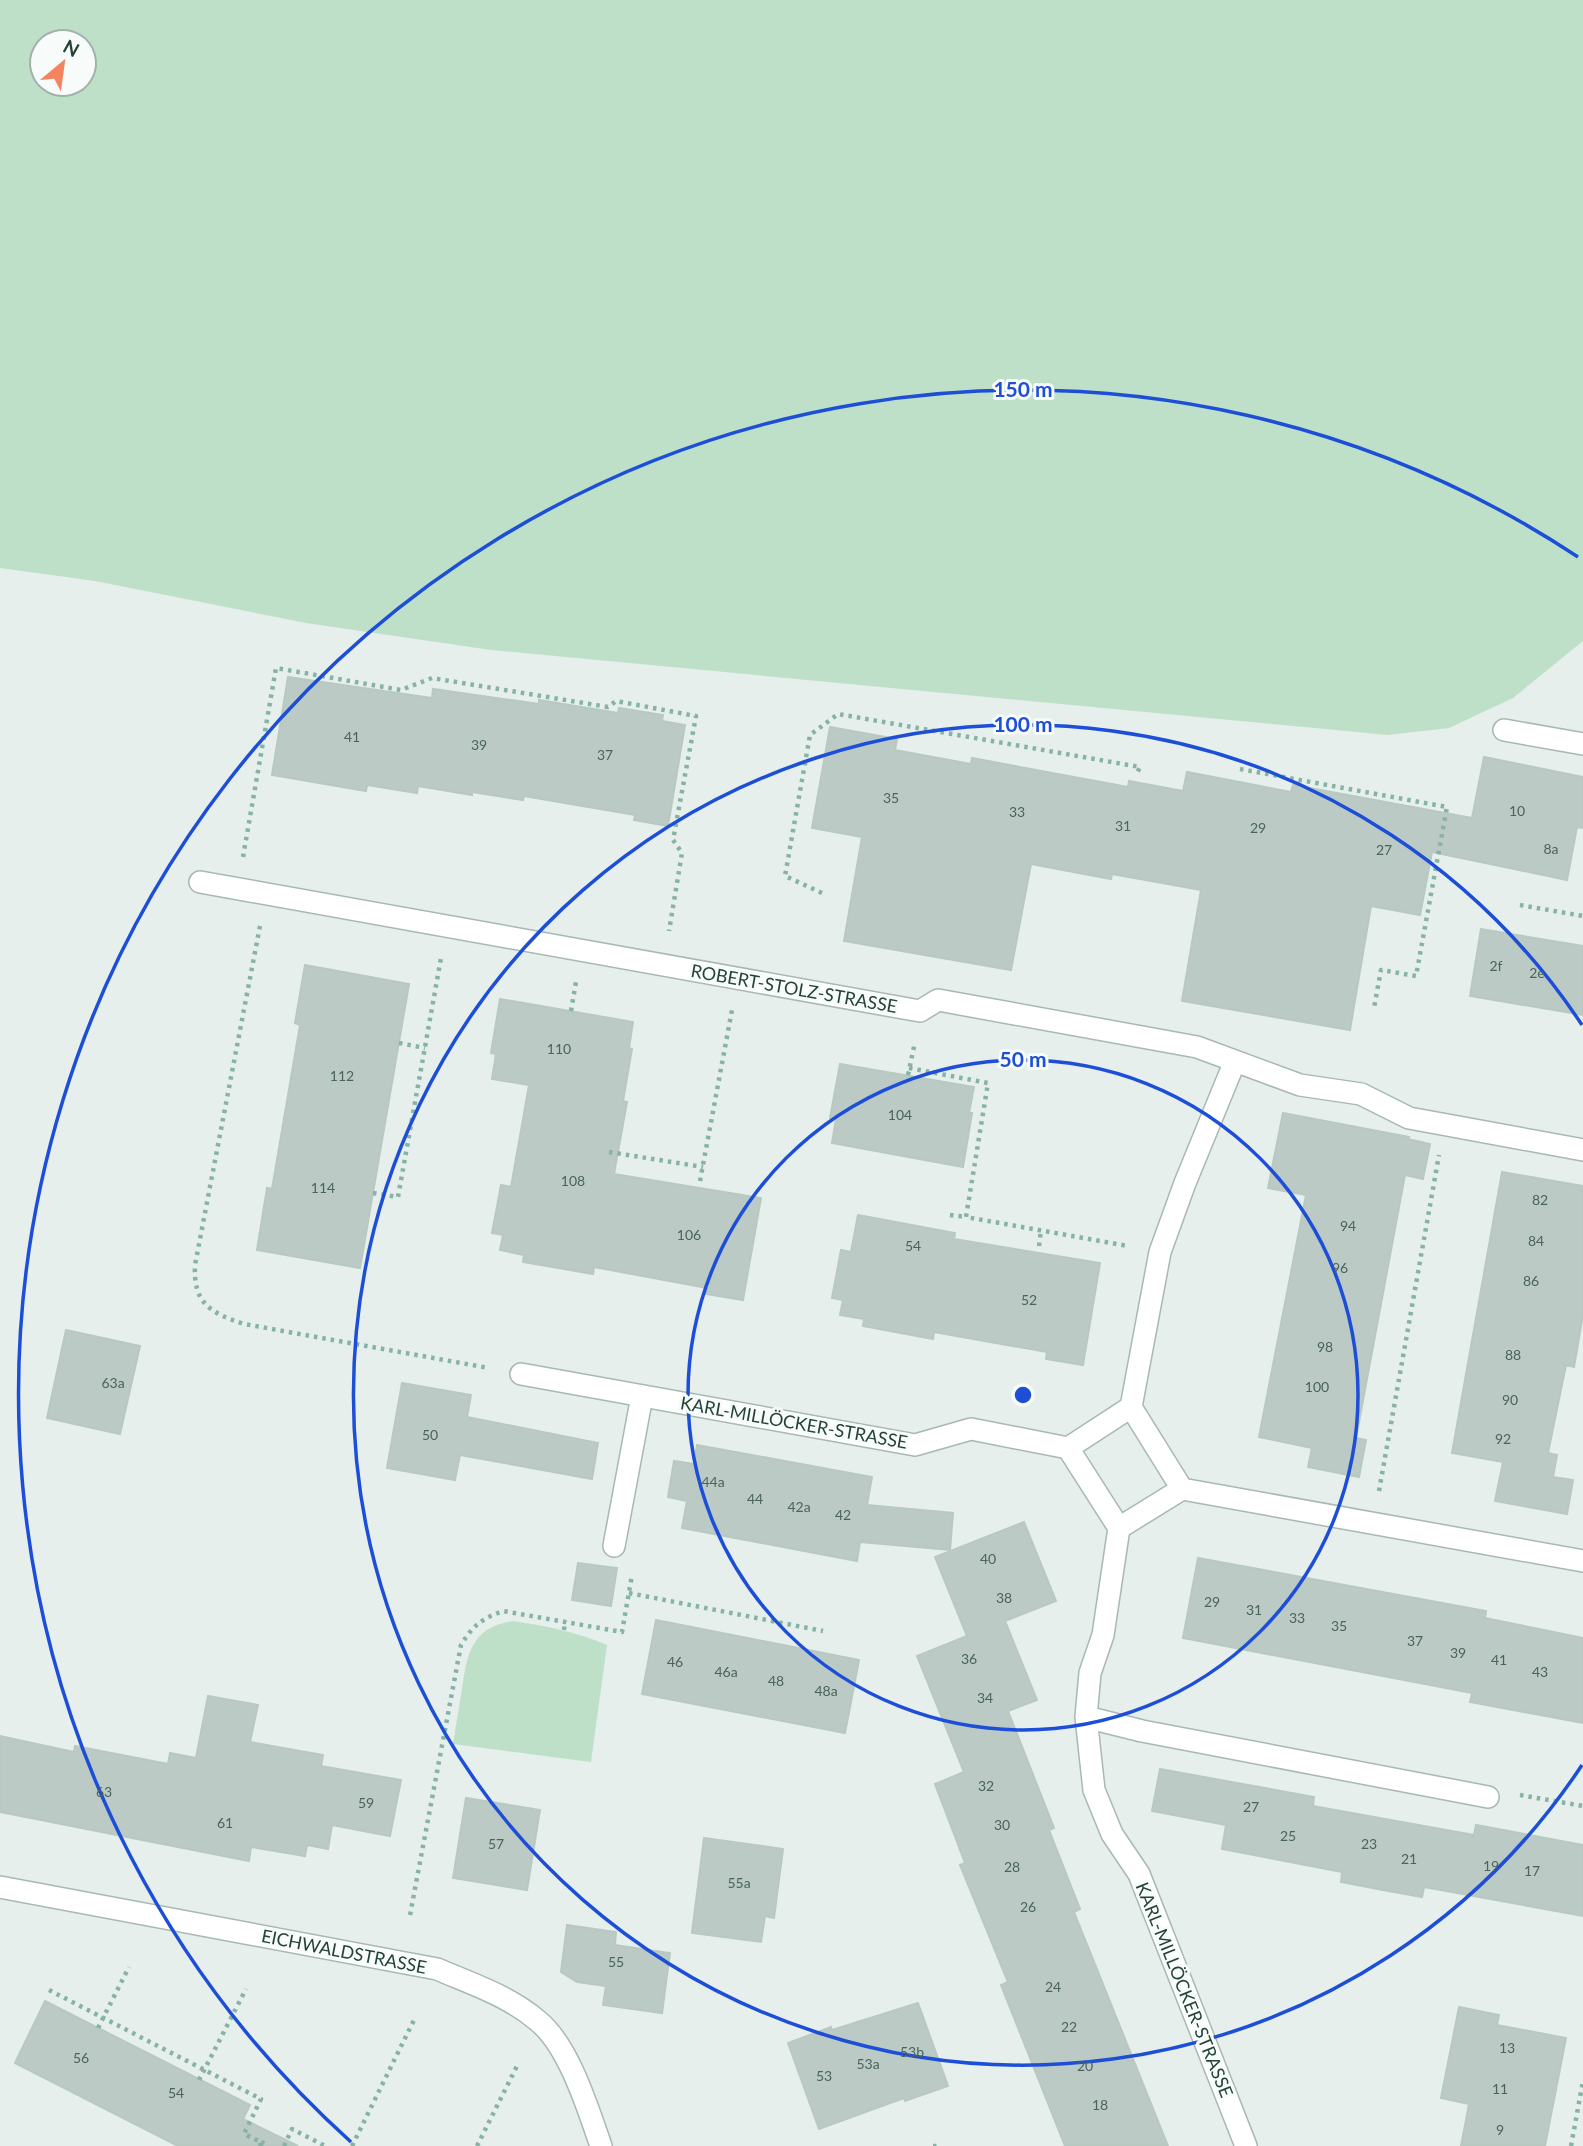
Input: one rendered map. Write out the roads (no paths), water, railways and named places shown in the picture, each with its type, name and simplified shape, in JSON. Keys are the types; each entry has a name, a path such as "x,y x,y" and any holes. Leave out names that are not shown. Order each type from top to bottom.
{"street":[{"path":"1504,730 1583,744"},
{"name":"ROBERT-STOLZ-STRASSE","path":"200,882 920,1011 938,1000 1197,1047 1300,1084 1361,1094 1409,1118 1583,1150"},
{"path":"1182,1489 1131,1407 1160,1252 1234,1061"},
{"name":"KARL-MILLÖCKER-STRASSE","path":"521,1374 915,1445 971,1429 1068,1448"},
{"path":"614,1546 642,1395"},
{"path":"1131,1407 1068,1448 1119,1528 1182,1489 1583,1561"},
{"name":"KARL-MILLÖCKER-STRASSE","path":"1119,1528 1102,1635 1090,1673 1086,1717 1094,1790 1112,1834 1139,1874 1246,2146"},
{"path":"1086,1717 1142,1731 1488,1797"},
{"name":"EICHWALDSTRASSE","path":"0,1886 437,1969 501,1996 539,2021 547,2030 573,2070 601,2146"}]}
